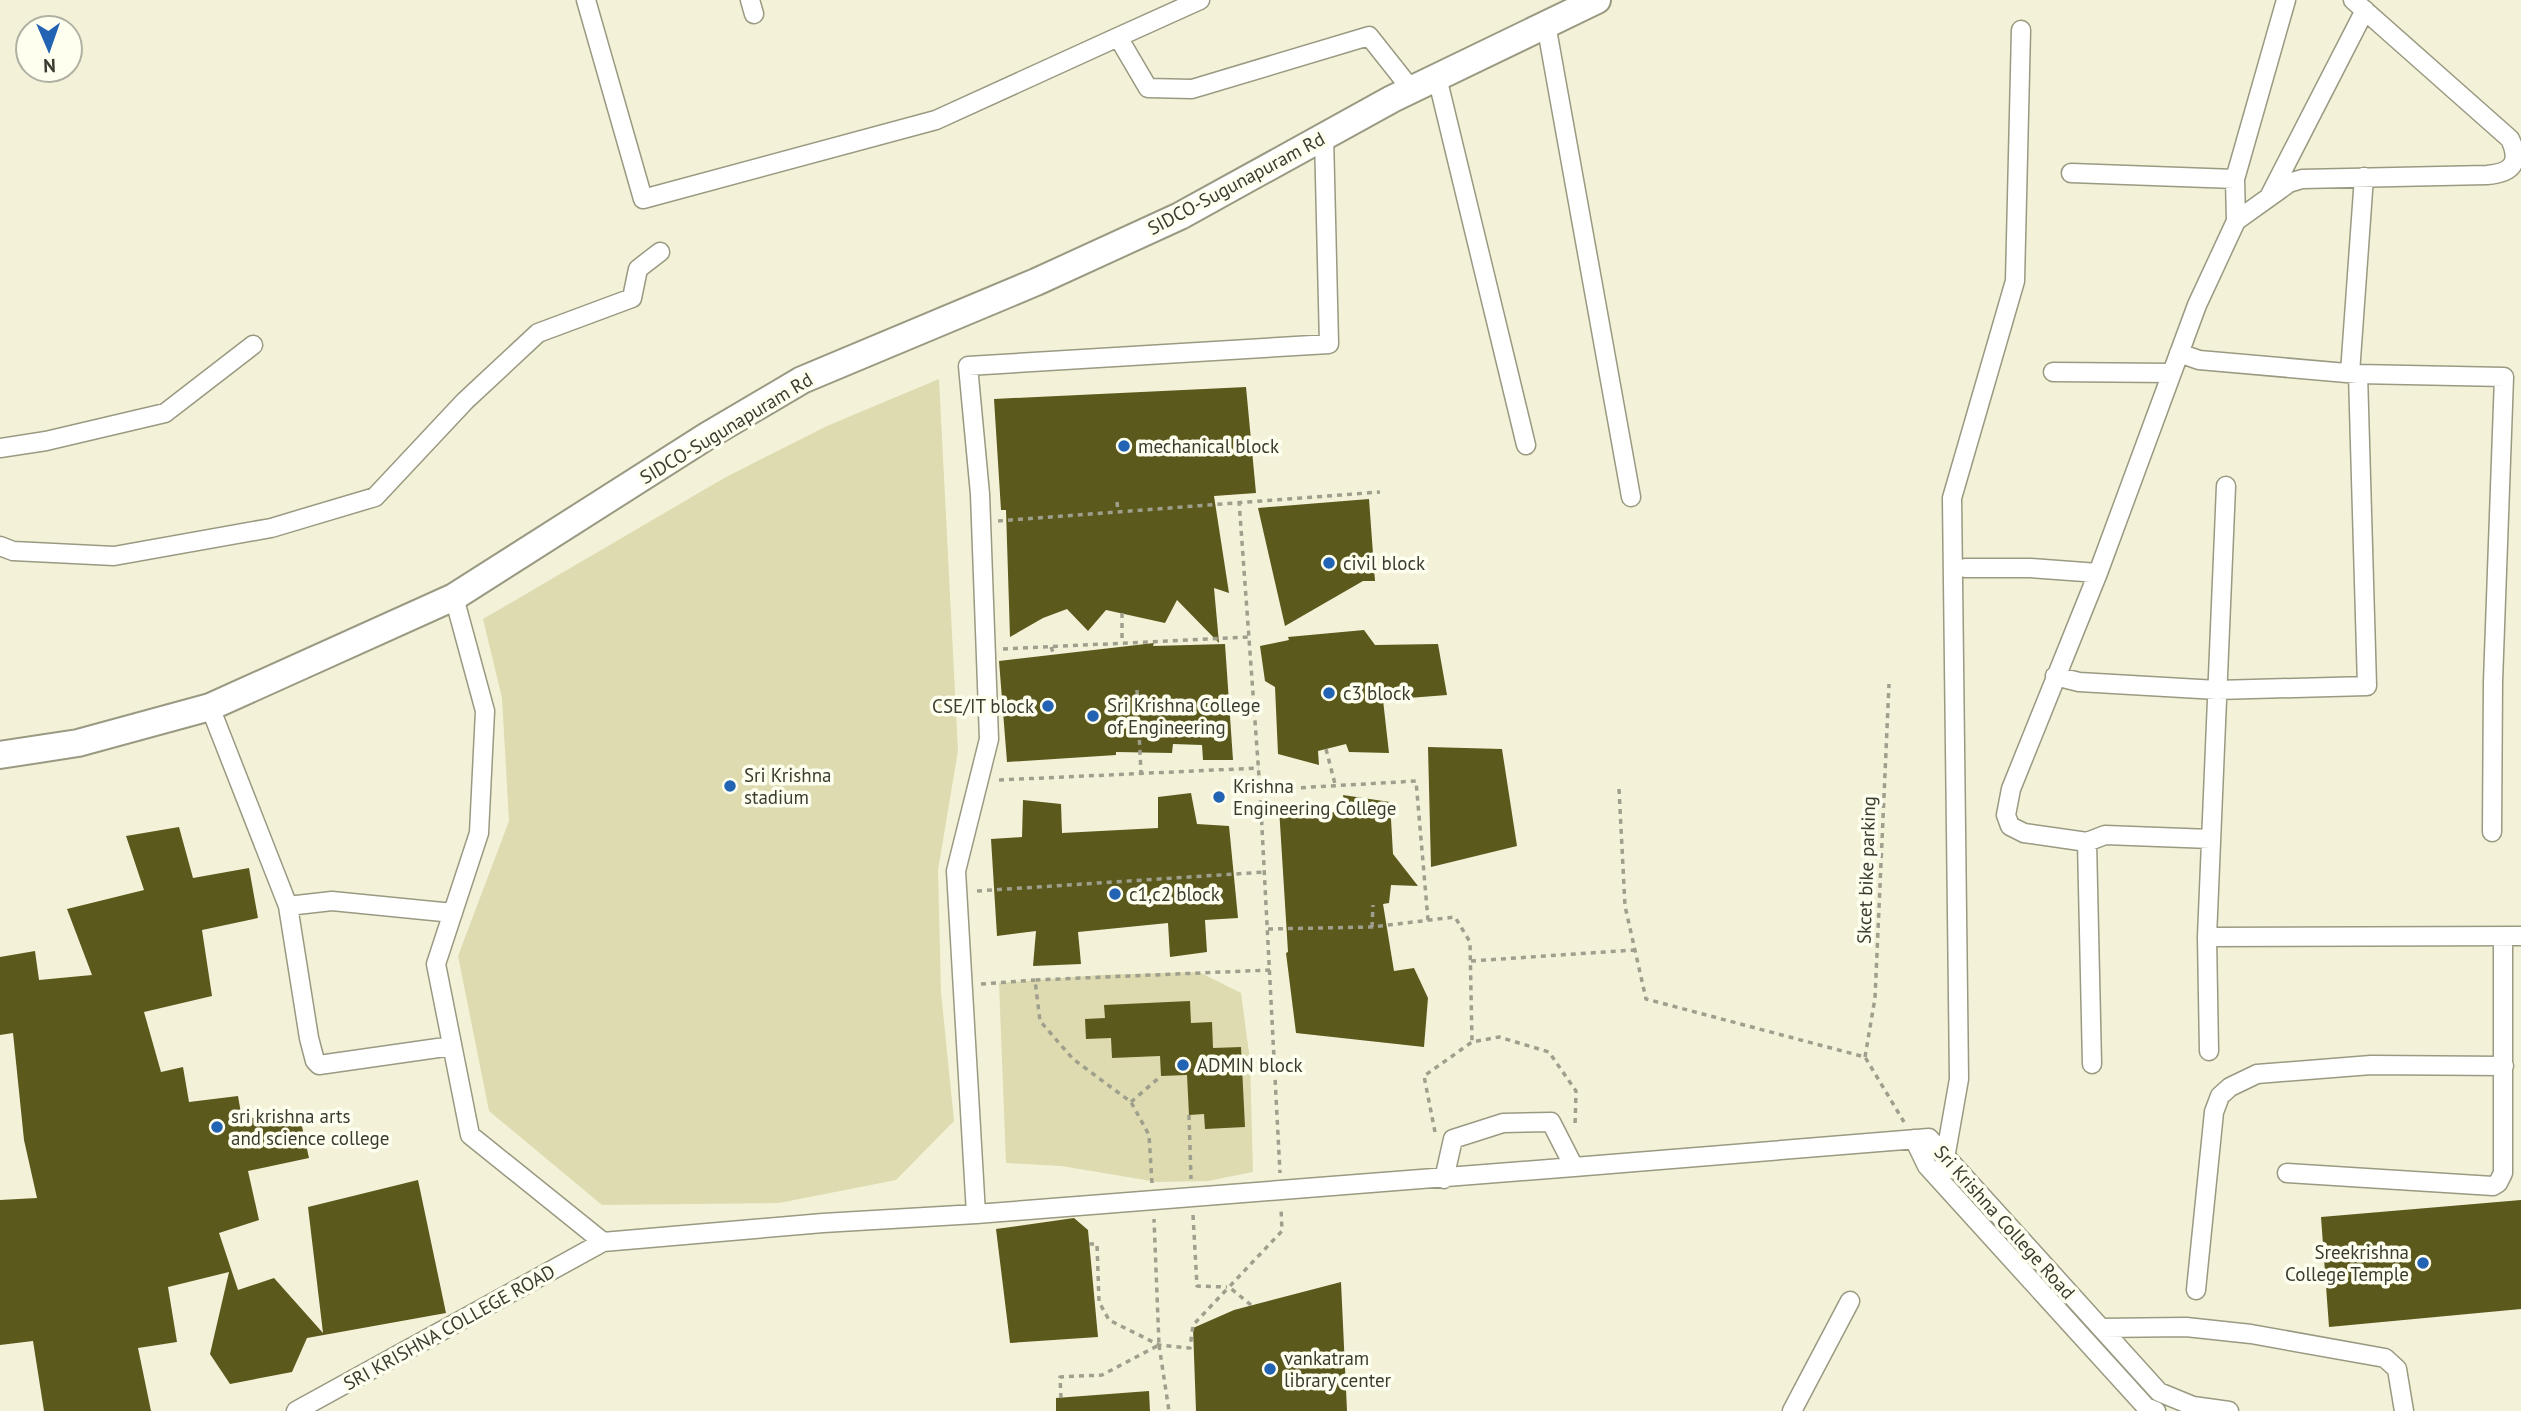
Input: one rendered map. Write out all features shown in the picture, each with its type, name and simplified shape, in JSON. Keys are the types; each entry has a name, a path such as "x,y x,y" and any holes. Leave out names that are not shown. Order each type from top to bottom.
{"street":[{"path":"586,0 643,198 936,120 1200,0"},
{"name":"SIDCO-Sugunapuram Rd","path":"0,755 78,743 210,707 454,597 707,436 802,380 1036,282 1180,216 1411,89 1597,0"},
{"path":"2211,839 2105,835 2087,842 2024,833 2010,826 2006,815 2011,789 2098,573 2197,305 2236,221 2235,178 2286,0"},
{"path":"2236,221 2289,183 2302,179 2502,174 2512,169 2517,159 2516,148 2510,139 2359,5 2268,198"},
{"path":"1546,24 1631,497"},
{"path":"1941,1181 1959,1079 1952,498 2015,281 2021,30"},
{"path":"1118,37 1148,89 1192,89 1369,37 1411,89"},
{"path":"1437,77 1526,445"},
{"path":"976,1214 956,871 989,740 981,523 968,366 1329,344 1324,136"},
{"path":"2071,173 2235,178"},
{"path":"2055,676 2079,682 2217,690 2367,687 2354,373 2364,177"},
{"path":"0,546 13,551 114,556 271,528 375,497 465,401 538,333 632,298 638,270 660,252"},
{"path":"0,449 165,413 253,345"},
{"path":"2179,354 2199,360 2354,373 2504,377 2493,682 2492,832"},
{"path":"2053,372 2172,373"},
{"path":"2209,1051 2207,937 2226,486"},
{"path":"1965,568 2030,568 2098,573"},
{"path":"454,597 485,711 479,833 436,964 470,1135 603,1242"},
{"path":"210,707 288,906 309,1038 316,1061 319,1065 452,1045"},
{"path":"2087,842 2092,1064"},
{"path":"288,906 332,901 453,913"},
{"path":"2207,937 2521,936"},
{"path":"2287,1172 2493,1186 2498,1183 2502,1173 2504,1066 2502,937"},
{"path":"2196,1290 2214,1112 2220,1096 2231,1087 2257,1074 2345,1067 2504,1066"},
{"path":"1444,1179 1453,1139 1503,1123 1552,1122 1574,1167"},
{"name":"Sri Krishna College Road","path":"603,1242 823,1223 1444,1179 1929,1138 2160,1392 2193,1406 2229,1411"},
{"path":"1914,1139 1927,1166 2146,1407 2156,1411"},
{"name":"SRI KRISHNA COLLEGE ROAD","path":"296,1411 603,1242"},
{"path":"1792,1411 1850,1301"},
{"path":"2101,1328 2186,1327 2225,1331 2333,1347 2385,1358 2397,1369 2404,1411"}],"path":[{"path":"981,523 1380,492"},
{"path":"1089,1244 1097,1244 1099,1301 1109,1320 1158,1345 1190,1348 1193,1325 1282,1231 1259,768 1239,501"},
{"path":"1117,502 1118,512"},
{"path":"1122,614 1122,643"},
{"path":"985,650 1249,637"},
{"path":"1051,647 1054,654"},
{"name":"Skcet bike parking","path":"1864,1057 1875,998 1889,684"},
{"path":"1137,690 1141,773"},
{"path":"1326,749 1335,784"},
{"path":"978,781 1259,768"},
{"path":"1260,790 1416,781 1428,920"},
{"path":"1619,789 1625,906 1646,999 1864,1057 1914,1139"},
{"path":"957,892 1265,872"},
{"path":"1372,927 1373,905"},
{"path":"1268,929 1372,927 1455,917 1470,942 1472,1042"},
{"path":"1471,961 1634,950"},
{"path":"963,985 1270,970"},
{"path":"1035,980 1040,1021 1073,1059 1131,1102 1149,1135 1158,1345 1169,1411"},
{"path":"1436,1140 1424,1076 1472,1042 1499,1037 1549,1052 1576,1091 1575,1129"},
{"path":"1131,1102 1161,1076"},
{"path":"1189,1115 1191,1197 1198,1286 1228,1287 1251,1305"},
{"path":"1062,1398 1060,1377 1102,1375 1158,1345"}],"shaded area":[{"name":"Sri Krishna stadium","path":"939,379 958,751 938,870 941,992 954,1121 896,1180 779,1203 602,1205 489,1111 458,956 509,821 502,698 483,619 726,477 827,426"},
{"path":"1199,972 1241,993 1250,1060 1253,1172 1208,1181 1157,1182 1061,1166 1006,1163 999,983 1100,975"}],"building":[{"path":"1246,387 1256,493 1214,496 1229,593 1214,588 1219,643 1177,600 1165,623 1106,610 1088,631 1067,609 1043,618 1010,637 1006,510 1001,510 994,399"},
{"path":"1369,499 1375,581 1363,581 1285,626 1258,508"},
{"name":"c3 block","path":"1364,630 1375,645 1438,644 1447,695 1383,700 1389,753 1349,752 1346,744 1318,751 1319,765 1278,754 1275,687 1265,681 1260,646 1289,640 1288,637"},
{"path":"1154,643 1153,646 1225,644 1233,760 1203,760 1202,745 1173,744 1172,753 1116,752 1116,755 1007,762 999,661"},
{"path":"1428,747 1502,749 1517,846 1431,867"},
{"name":"c1,c2 block","path":"1191,793 1197,824 1229,826 1238,918 1205,920 1207,952 1170,957 1168,923 1078,932 1081,964 1033,966 1036,931 997,936 991,839 1022,837 1023,800 1061,804 1062,833 1158,828 1158,797"},
{"path":"1343,795 1390,802 1393,854 1418,886 1391,885 1389,903 1383,904 1394,971 1414,968 1428,998 1424,1047 1296,1033 1286,953 1279,808 1346,813"},
{"path":"179,827 193,878 249,868 258,918 202,930 212,996 144,1012 161,1072 183,1067 189,1102 238,1096 242,1119 299,1113 309,1158 248,1171 259,1220 219,1233 238,1290 274,1278 323,1333 308,1207 418,1180 446,1313 307,1338 292,1372 230,1384 210,1354 229,1272 168,1287 177,1342 138,1348 151,1411 44,1411 33,1341 0,1345 0,1200 37,1198 24,1140 13,1033 0,1035 0,957 35,951 39,980 92,975 67,909 144,890 126,836"},
{"path":"1190,1001 1191,1023 1212,1022 1213,1048 1241,1047 1245,1127 1205,1129 1204,1114 1189,1115 1187,1075 1161,1076 1160,1056 1112,1058 1111,1038 1086,1039 1085,1019 1105,1018 1104,1005"},
{"name":"Sreekrishna College Temple","path":"2521,1200 2521,1309 2329,1327 2321,1217"},
{"path":"1074,1218 1088,1230 1098,1337 1010,1343 996,1229"},
{"name":"vankatram library center","path":"1341,1282 1347,1411 1196,1411 1193,1328 1234,1310"},
{"path":"1149,1391 1150,1411 1056,1411 1056,1398"}],"place":[{"name":"mechanical block","path":"1124,446"},
{"name":"civil block","path":"1329,563"},
{"name":"c3 block","path":"1329,693"},
{"name":"CSE/IT block","path":"1048,706"},
{"name":"Sri Krishna College of Engineering","path":"1093,716"},
{"name":"Sri Krishna stadium","path":"730,786"},
{"name":"Krishna Engineering College","path":"1219,797"},
{"name":"c1,c2 block","path":"1115,894"},
{"name":"ADMIN block","path":"1183,1065"},
{"name":"sri krishna arts and science college","path":"217,1127"},
{"name":"Sreekrishna College Temple","path":"2423,1263"},
{"name":"vankatram library center","path":"1270,1369"}]}
